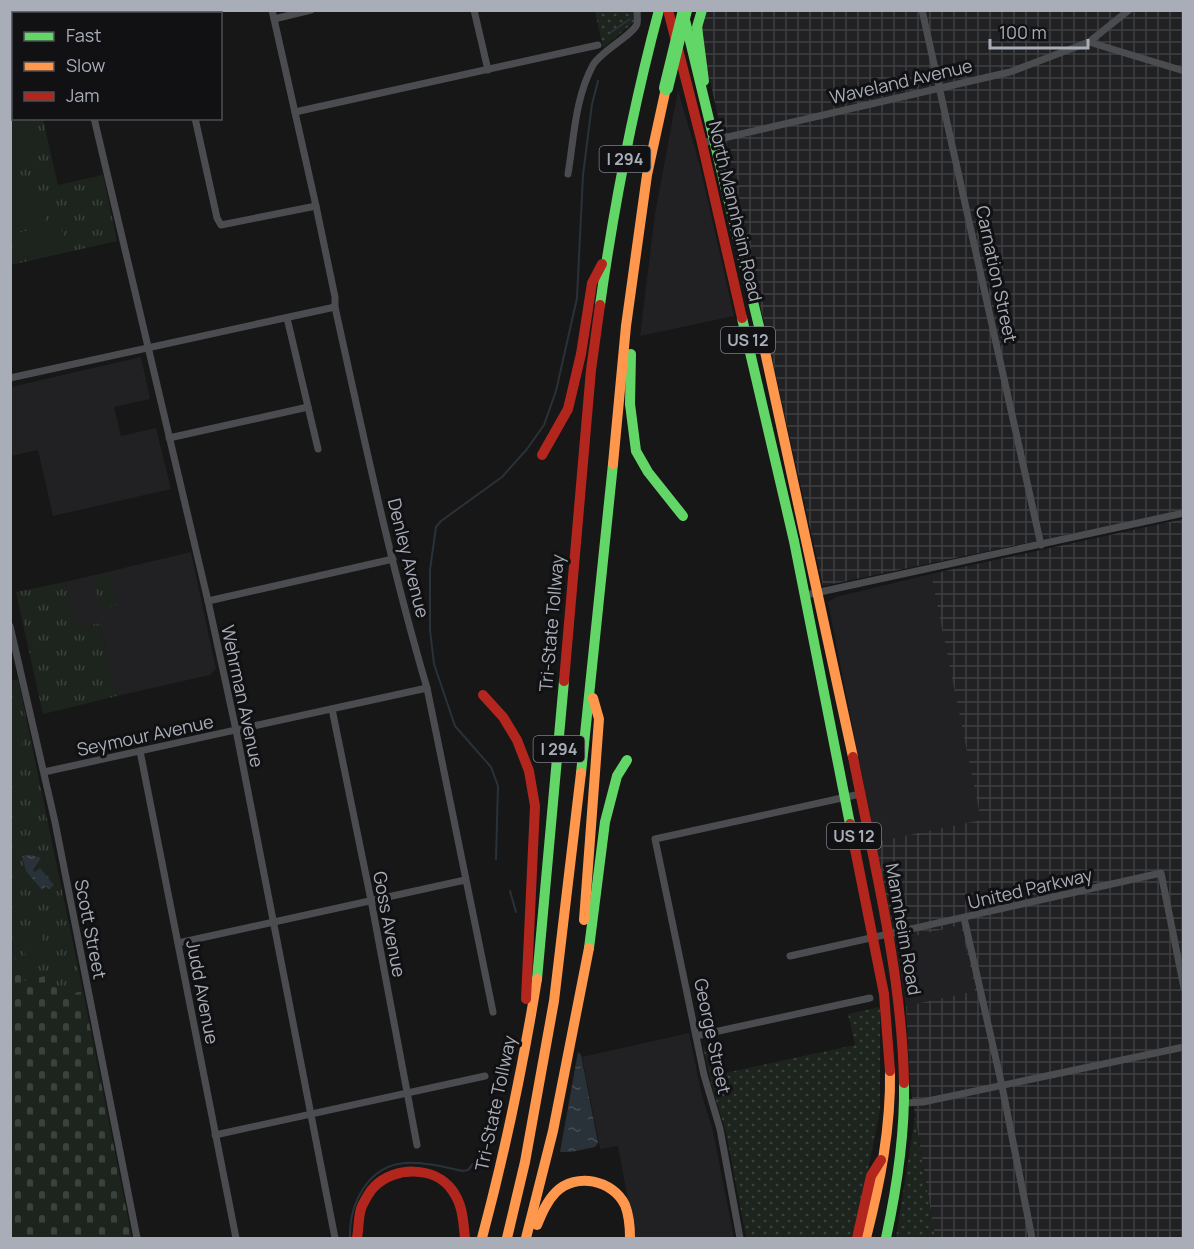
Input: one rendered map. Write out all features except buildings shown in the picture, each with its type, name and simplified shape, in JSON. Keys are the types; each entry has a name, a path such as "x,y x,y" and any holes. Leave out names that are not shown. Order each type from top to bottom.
{"main road":[{"name":"Tri-State Tollway","path":"482,1239 501,1167 524,1059 539,963 591,370 607,254 644,65 659,10"},
{"name":"North Mannheim Road","path":"668,10 709,141 812,594"},
{"path":"684,14 696,16 701,10"},
{"path":"701,10 697,27 707,105"},
{"name":"North Mannheim Road","path":"684,14 707,105 709,141"},
{"name":"I 294","path":"507,1239 528,1151 554,1001 591,688 626,326 647,175 684,14"},
{"path":"542,455 568,409 581,354 592,283 607,254"},
{"path":"626,326 632,358 630,404 636,451 648,472 683,516"},
{"name":"Mannheim Road","path":"812,594 881,937 899,997 905,1103 902,1157 886,1239"},
{"name":"I 294","path":"526,1239 553,1131 577,997 599,719 591,688"},
{"path":"483,695 503,717 517,740 529,771 535,806 524,1059"},
{"path":"577,997 589,946 605,822 617,776 627,760"},
{"name":"Mannheim Road","path":"866,1239 884,1155 888,1118 889,1049 881,937"},
{"path":"857,1239 871,1176 884,1155"},
{"path":"357,1239 358,1218 363,1202 371,1190 387,1177 410,1171 428,1173 448,1185 457,1197 463,1212 465,1239"},
{"path":"532,1239 547,1202 560,1188 570,1183 590,1180 610,1189 623,1203 630,1221 630,1239"}],"street":[{"name":"Denley Avenue","path":"272,10 316,206 335,297 335,307 393,559 427,688 493,1012"},
{"path":"274,19 311,10"},
{"path":"474,10 488,70"},
{"path":"568,174 585,79 594,62 633,30 637,24 638,10"},
{"name":"Carnation Street","path":"922,10 1041,545"},
{"name":"Waveland Avenue","path":"709,141 1010,72 1089,42 1129,10"},
{"path":"1089,42 1184,71"},
{"path":"295,112 598,45"},
{"name":"Wehrman Avenue","path":"94,120 208,601 236,730 335,1239"},
{"path":"195,120 221,225 316,206"},
{"path":"10,378 335,307"},
{"path":"287,318 318,448"},
{"path":"169,438 308,408"},
{"path":"812,594 1184,513"},
{"path":"208,601 393,559"},
{"name":"Scott Street","path":"10,626 44,772 137,1239"},
{"name":"Seymour Avenue","path":"44,772 427,688"},
{"name":"Goss Avenue","path":"332,709 417,1145"},
{"name":"Judd Avenue","path":"140,751 236,1239"},
{"name":"George Street","path":"740,1239 720,1129 707,1089 655,839 853,796"},
{"name":"United Parkway","path":"790,956 1161,873 1184,988"},
{"path":"178,943 465,880"},
{"path":"964,918 1002,1086 1032,1239"},
{"path":"696,1036 870,998"},
{"path":"905,1103 923,1102 1184,1047"},
{"path":"215,1135 484,1076"}],"shaded area":[{"path":"698,10 1183,11 1183,510 823,586 696,18"},
{"path":"678,90 700,166 734,316 640,336 655,214"},
{"path":"141,357 150,399 114,407 121,436 156,428 171,489 53,516 38,450 11,456 11,387"},
{"path":"1183,519 1183,1238 935,1238 910,1084 906,1006 975,991 961,925 895,941 875,842 981,820 931,574"},
{"path":"191,552 216,669 210,675 117,696 100,623 75,628 65,582"},
{"path":"931,574 982,820 875,842 828,602 836,597"},
{"path":"961,925 975,991 906,1006 895,941"},
{"path":"689,1033 702,1096 713,1131 734,1238 635,1238 618,1146 600,1149 582,1057"}],"green space":[{"path":"10,11 65,11 12,12 12,120 43,120 58,185 103,175 117,241 11,265"},
{"path":"595,11 635,11 635,21 603,48"},
{"path":"12,92 12,120 26,120 35,155 11,159"},
{"path":"11,170 25,178 35,190 46,220 11,227"},
{"path":"57,225 64,237 62,250 30,258 22,255 18,241 21,232"},
{"path":"109,574 116,605 101,609 93,578"},
{"path":"65,582 75,628 100,623 117,696 43,714 16,592"},
{"path":"18,679 83,991 59,996 54,974 24,981 11,936 10,681"},
{"path":"10,697 28,766 11,771 10,771"},
{"path":"39,927 44,954 26,958 21,931"},
{"path":"10,936 16,959 55,974 59,996 83,991 132,1238 11,1238"},
{"path":"880,1007 880,1110 860,1211 851,1238 746,1238 726,1132 703,1047 718,1044 725,1073 855,1045 848,1014"},
{"path":"915,1117 935,1238 896,1238"}],"water":[{"path":"32,855 41,858 33,870 35,872 40,868 54,885 49,889 46,886 42,890 26,871 22,856"},
{"path":"578,1052 581,1055 598,1143 595,1147 560,1152"}],"waterway":[{"path":"611,32 630,19"},
{"path":"496,859 498,786 491,767 455,726 434,664 430,630 430,570 436,527 502,477 527,449 544,425 556,391 577,298 583,175 592,104 598,81"},
{"path":"510,891 516,912"},
{"path":"350,1238 357,1200 363,1188 381,1171 393,1165 406,1163 435,1165 463,1171 468,1170 473,1164"}],"traffic: fast":[{"path":"600,305 625,157 659,10"},
{"path":"666,88 685,10"},
{"path":"702,10 697,27 704,81"},
{"path":"684,16 764,347"},
{"path":"742,318 794,541 850,824"},
{"path":"631,354 630,404 636,451 648,472 683,516"},
{"path":"581,773 613,464"},
{"path":"537,979 564,681"},
{"path":"589,948 605,822 617,776 627,760"},
{"path":"886,1238 900,1161 904,1083"}],"traffic: slow":[{"path":"613,464 626,326 647,175 666,88"},
{"path":"764,347 853,757"},
{"path":"584,920 599,719 593,698"},
{"path":"507,1238 525,1162 554,1001 581,773"},
{"path":"526,1238 553,1131 589,948"},
{"path":"482,1238 513,1109 537,979"},
{"path":"866,1238 884,1155 889,1113 890,1071"},
{"path":"537,1225 547,1203 556,1192 574,1182 594,1182 612,1190 625,1205 630,1238"}],"traffic: jam":[{"path":"668,10 702,143 742,318"},
{"path":"542,455 568,409 581,354 592,283 602,264"},
{"path":"564,681 591,370 600,305"},
{"path":"483,695 503,717 517,740 529,771 535,806 526,999"},
{"path":"853,757 893,960 904,1083"},
{"path":"850,824 884,994 890,1071"},
{"path":"857,1238 871,1176 881,1160"},
{"path":"357,1238 361,1210 372,1189 382,1180 403,1172 425,1173 445,1182 456,1196 460,1207 465,1238"}]}
